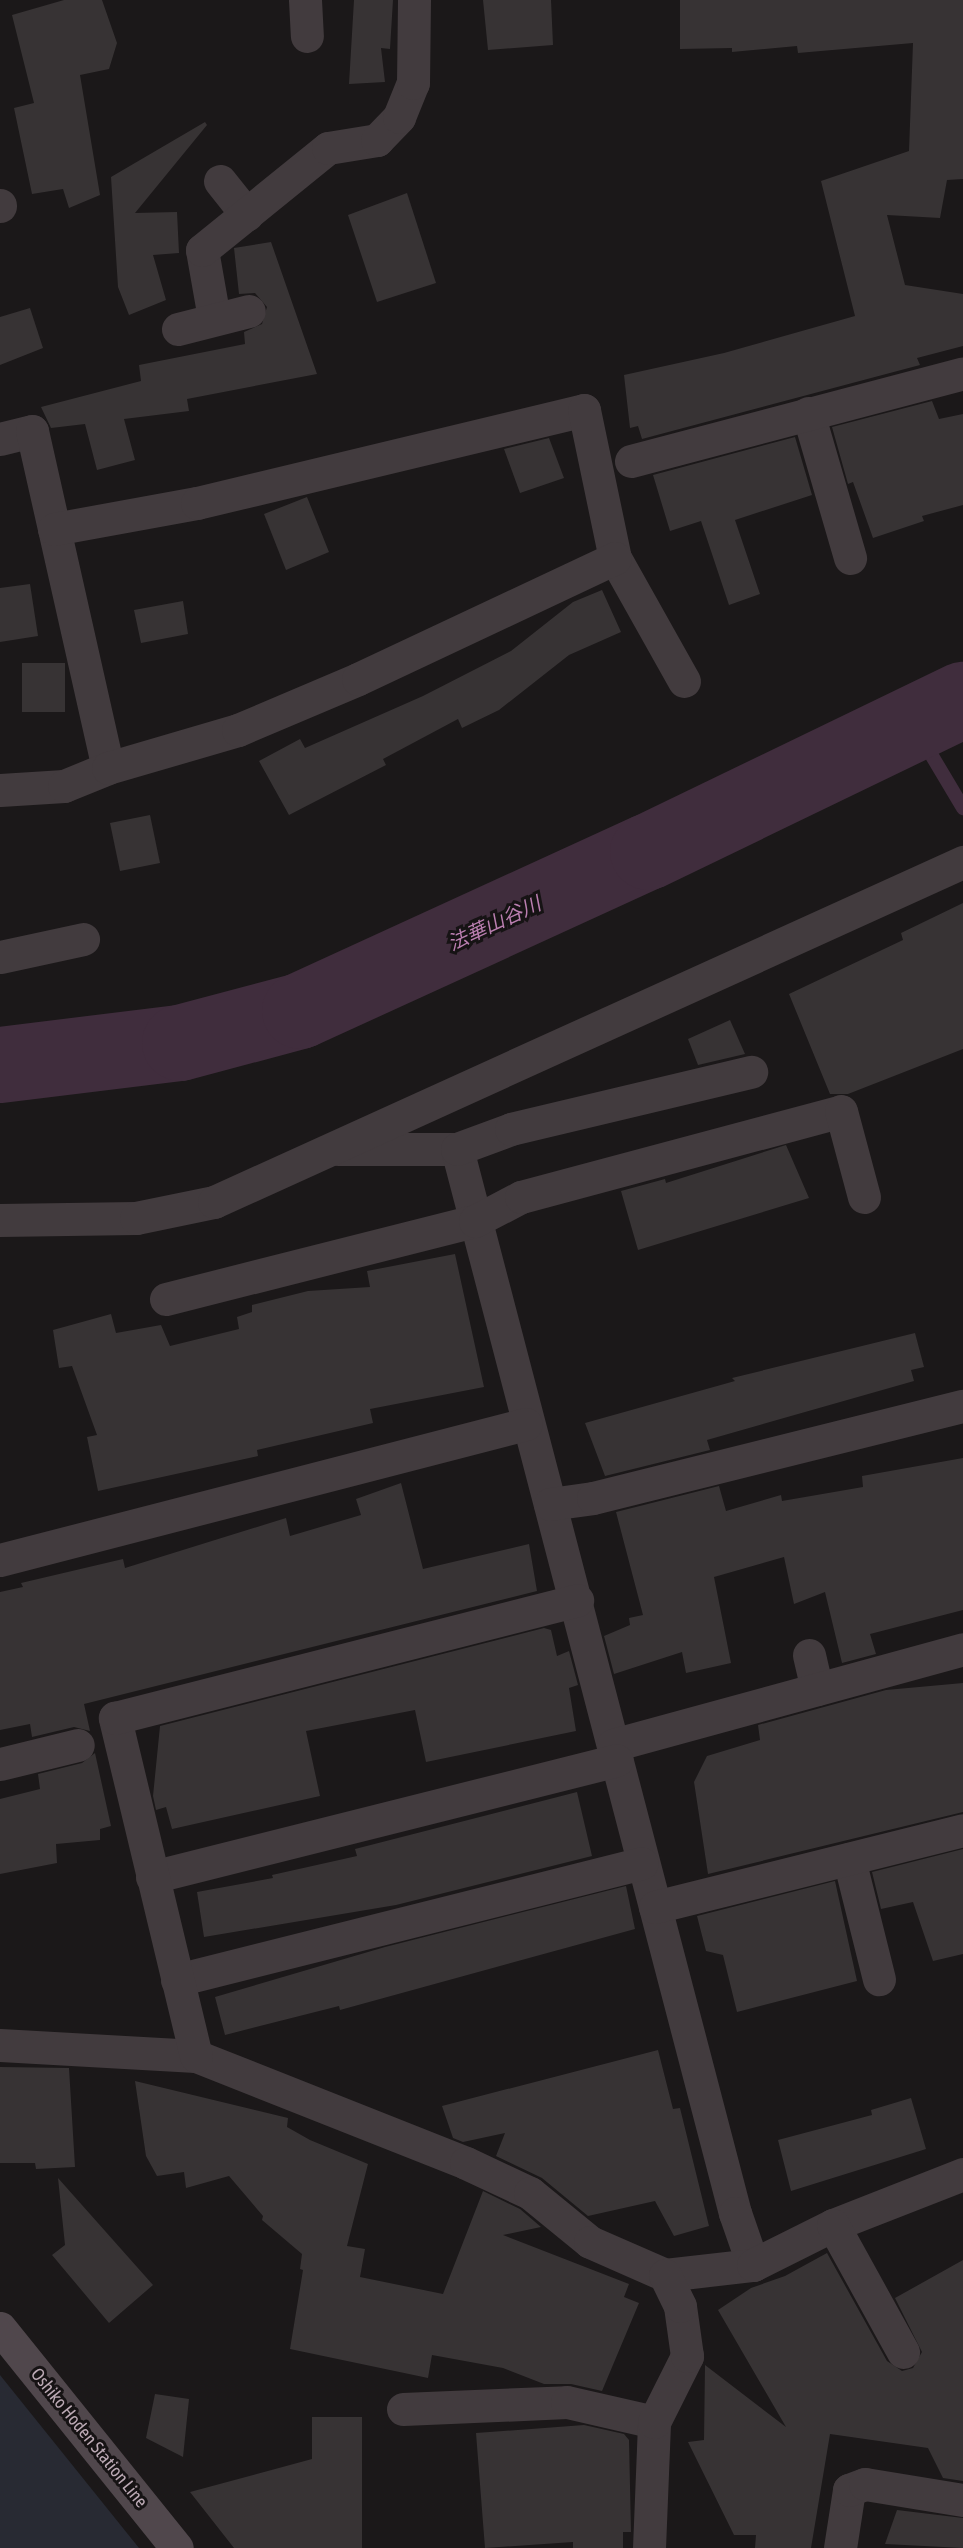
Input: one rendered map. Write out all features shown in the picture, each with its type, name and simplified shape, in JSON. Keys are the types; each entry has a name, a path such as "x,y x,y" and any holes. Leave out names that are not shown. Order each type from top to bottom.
{"main road":[{"name":"Oshiko Hoden Station Line","path":"0,2328 177,2548"}],"street":[{"path":"305,0 307,36"},
{"path":"214,318 202,250 328,148 377,140 399,117 413,83 414,0"},
{"path":"220,181 246,214"},
{"path":"178,329 214,318 249,311"},
{"path":"630,461 963,373"},
{"path":"54,529 197,503 584,410 615,558 684,681"},
{"path":"808,413 850,558"},
{"path":"0,440 32,431 108,768"},
{"path":"0,790 64,786 108,768 238,730 358,679 615,558"},
{"path":"0,1220 136,1218 214,1202 338,1149 580,1035 963,862"},
{"path":"0,957 83,939"},
{"path":"338,1149 457,1149 511,1129 751,1071"},
{"path":"166,1299 475,1221 521,1197 841,1111 864,1197"},
{"path":"457,1149 526,1424 577,1599 642,1863 735,2213 753,2265"},
{"path":"550,1504 592,1498 963,1406"},
{"path":"0,1560 526,1424"},
{"path":"196,2056 115,1718 577,1599"},
{"path":"152,1877 615,1753 817,1689 963,1649"},
{"path":"809,1655 817,1689"},
{"path":"0,1764 78,1744"},
{"path":"655,1907 963,1830"},
{"path":"849,1859 879,1979"},
{"path":"177,1980 642,1863"},
{"path":"0,2045 196,2056 487,2173 530,2193 590,2242 665,2276 753,2265 833,2225 963,2174"},
{"path":"833,2225 903,2352"},
{"path":"649,2548 654,2422 687,2356 680,2306 665,2276"},
{"path":"403,2409 567,2402 654,2422"},
{"path":"840,2548 849,2490 865,2484 963,2500"}],"shaded area":[{"path":"0,2375 139,2548 0,2548"}],"building":[{"path":"64,0 102,0 117,43 109,69 80,75 100,195 69,208 63,189 32,194 14,108 34,103 12,15"},
{"path":"354,0 393,0 390,49 381,48 385,82 349,84"},
{"path":"483,0 551,0 553,45 488,50"},
{"path":"680,0 963,0 963,179 947,180 940,218 887,215 905,285 963,294 963,346 917,358 920,365 642,439 638,426 630,428 624,375 724,353 855,316 821,181 909,151 913,43 798,53 797,46 732,52 732,48 680,49"},
{"path":"205,122 207,125 135,213 177,212 179,253 153,255 166,300 129,315 118,287 111,177"},
{"path":"407,193 436,283 377,302 348,215"},
{"path":"271,242 317,374 187,399 189,411 124,419 135,460 97,470 85,424 51,428 41,407 141,381 139,365 245,344 244,332 262,324 267,307 255,293 239,294 234,248"},
{"path":"30,308 43,348 0,365 0,317"},
{"path":"932,401 939,419 963,414 963,505 922,516 924,521 873,538 853,482 848,484 832,427"},
{"path":"795,437 812,495 735,520 760,594 729,605 701,521 670,531 653,475"},
{"path":"549,438 564,478 520,493 504,449"},
{"path":"307,497 329,552 286,570 264,514"},
{"path":"30,584 38,636 0,642 0,588"},
{"path":"602,590 621,632 569,655 499,710 462,728 458,719 383,759 386,765 289,815 259,761 300,739 305,748 423,696 511,651 573,602"},
{"path":"183,601 188,634 141,643 134,610"},
{"path":"22,663 65,663 65,712 22,712"},
{"path":"150,815 160,863 120,871 110,823"},
{"path":"963,903 963,1049 848,1094 830,1094 789,994 903,940 901,933"},
{"path":"730,1020 745,1054 698,1065 688,1039"},
{"path":"786,1145 809,1198 638,1250 621,1191 665,1179 666,1183"},
{"path":"455,1254 484,1387 370,1409 373,1423 257,1450 258,1456 98,1491 87,1437 97,1435 72,1366 59,1368 53,1330 111,1314 116,1333 161,1325 170,1346 239,1329 237,1317 252,1312 252,1305 308,1291 370,1287 367,1271"},
{"path":"915,1333 924,1367 911,1370 914,1381 707,1440 710,1450 605,1476 585,1423 735,1381 732,1378"},
{"path":"963,1458 963,1610 870,1634 876,1654 842,1663 825,1592 794,1604 784,1557 714,1577 731,1663 686,1673 682,1652 614,1674 604,1636 630,1625 629,1618 643,1615 616,1512 719,1486 726,1511 781,1495 782,1501 863,1487 862,1476"},
{"path":"401,1483 423,1569 529,1544 537,1591 84,1704 90,1731 74,1727 32,1737 30,1724 0,1730 0,1592 23,1587 21,1583 123,1559 125,1568 286,1518 290,1536 361,1515 356,1499"},
{"path":"544,1628 551,1630 557,1656 569,1651 578,1685 569,1688 576,1731 426,1762 415,1710 306,1731 320,1796 172,1829 166,1807 156,1810 153,1796 160,1726"},
{"path":"963,1683 963,1812 708,1874 694,1782 707,1756 760,1740 758,1725 886,1690"},
{"path":"95,1753 111,1826 100,1829 100,1840 56,1844 57,1863 0,1874 0,1799 40,1789 38,1774 82,1763"},
{"path":"577,1792 592,1856 396,1905 204,1937 197,1892 273,1878 272,1875 357,1856 355,1849"},
{"path":"963,1849 963,1954 933,1961 913,1902 881,1909 872,1872"},
{"path":"835,1881 857,1981 737,2012 723,1955 706,1951 697,1916"},
{"path":"626,1886 635,1929 340,2010 339,2006 225,2035 215,1997 385,1947"},
{"path":"658,2050 673,2109 680,2108 709,2226 674,2236 655,2201 588,2216 542,2178 496,2156 505,2133 463,2142 453,2138 442,2106"},
{"path":"0,2067 69,2068 75,2167 36,2169 35,2163 0,2163"},
{"path":"135,2081 288,2118 287,2127 310,2140 368,2164 347,2246 365,2249 360,2277 443,2294 483,2191 520,2209 541,2227 503,2235 629,2284 624,2297 639,2303 602,2391 571,2384 544,2384 503,2368 432,2355 428,2378 290,2349 303,2270 300,2269 302,2254 262,2220 263,2216 229,2176 186,2188 184,2172 157,2176 146,2156"},
{"path":"911,2098 926,2149 791,2191 778,2140 872,2115 871,2110"},
{"path":"58,2178 153,2285 109,2323 52,2255 65,2245"},
{"path":"827,2253 887,2361 902,2371 913,2368 922,2352 895,2298 963,2260 963,2481 943,2478 928,2448 830,2434 811,2548 755,2548 756,2535 734,2535 688,2442 704,2440 705,2365 786,2427 718,2310 751,2288 785,2276"},
{"path":"155,2394 189,2399 183,2457 146,2438"},
{"path":"312,2417 362,2417 362,2548 234,2548 190,2492 312,2459"},
{"path":"584,2425 624,2434 629,2440 631,2532 623,2532 623,2548 573,2548 573,2542 485,2548 476,2433"},
{"path":"897,2510 963,2518 963,2548 885,2544"}],"waterway":[{"name":"法華山谷川","path":"0,1065 180,1043 300,1011 648,852 963,700"},
{"path":"913,724 963,808"}]}
